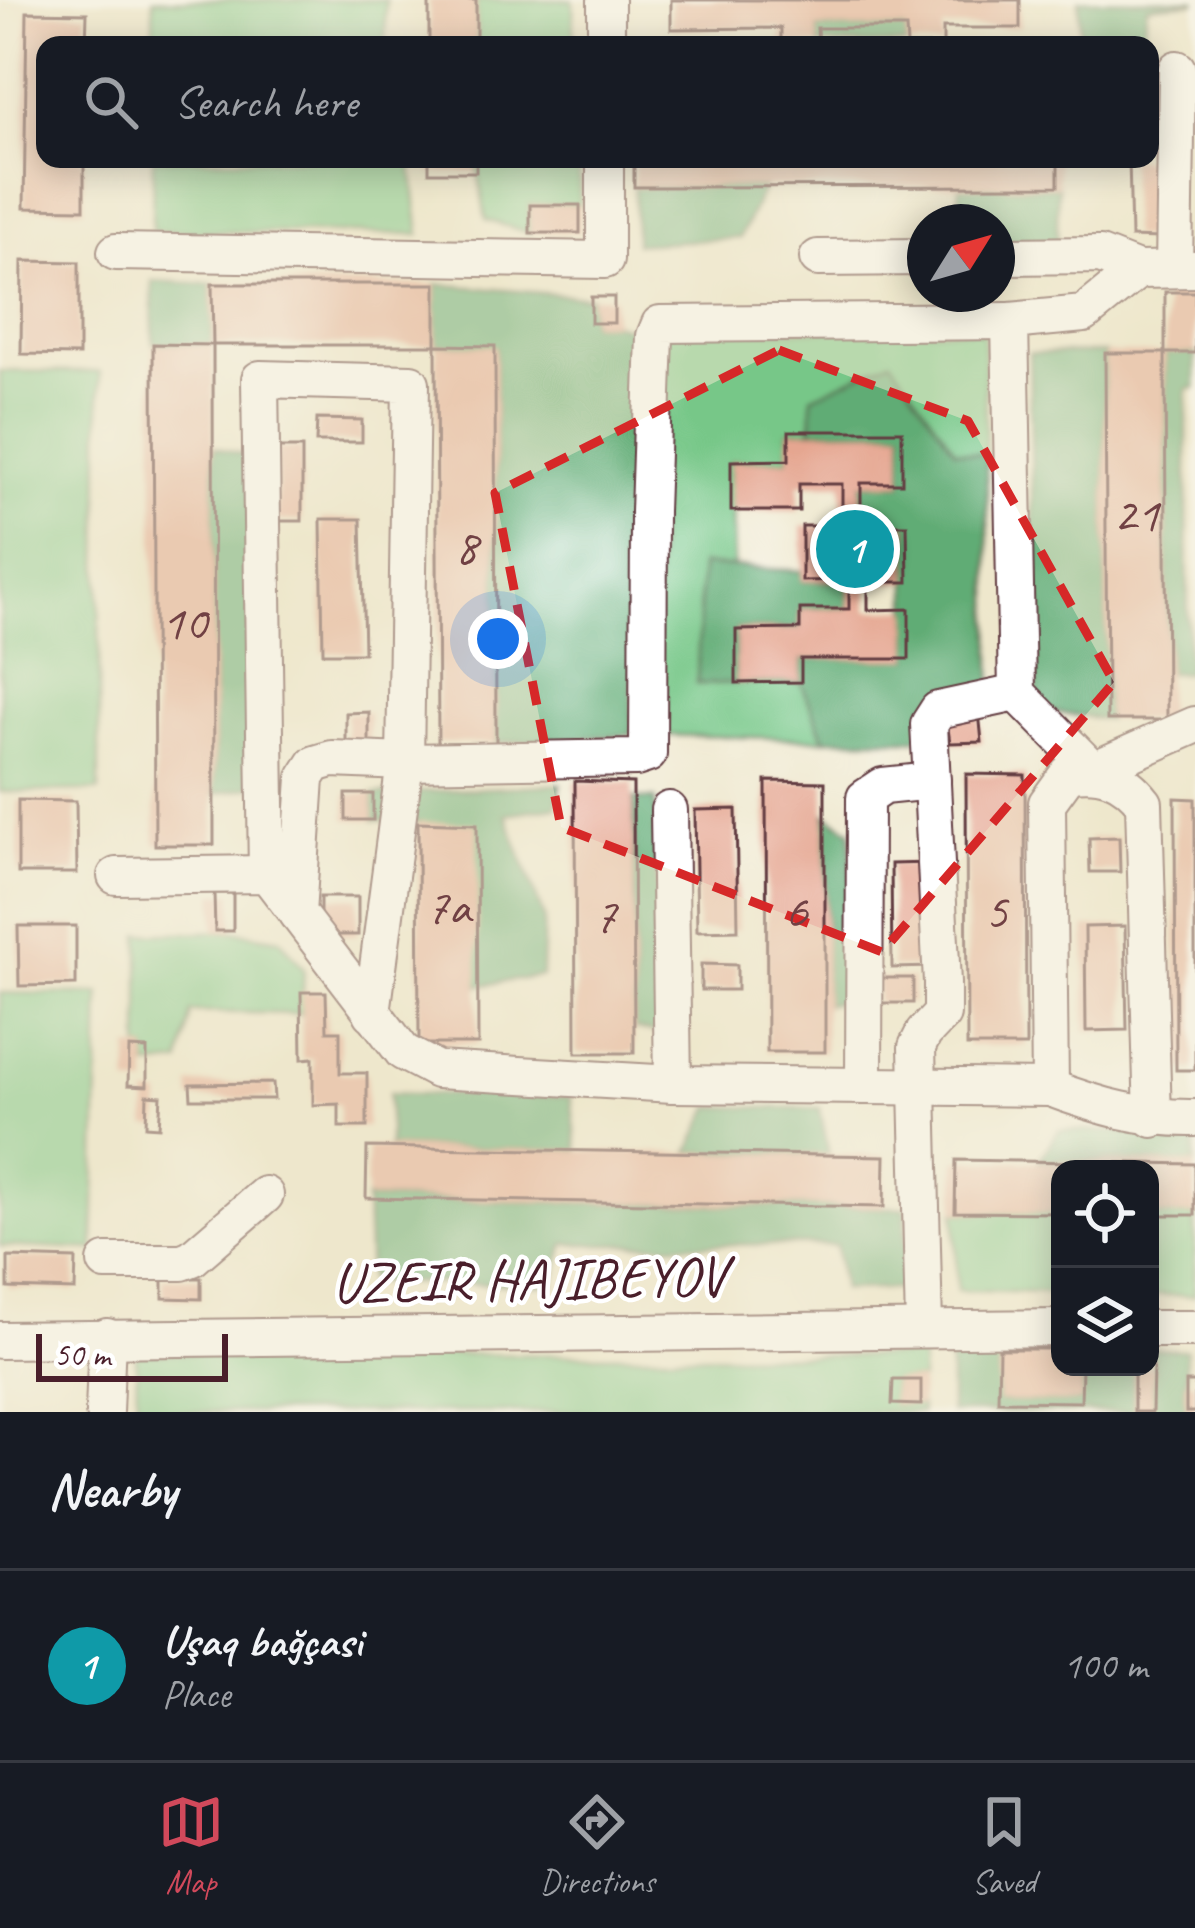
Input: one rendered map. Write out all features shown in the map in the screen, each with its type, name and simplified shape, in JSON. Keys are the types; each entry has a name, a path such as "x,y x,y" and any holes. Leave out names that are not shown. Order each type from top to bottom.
{"street":[{"path":"606,0 606,36"},
{"path":"1169,270 1177,69"},
{"path":"116,252 604,260 605,168"},
{"path":"1015,256 1100,255 1169,270"},
{"path":"818,258 907,257"},
{"path":"297,914 306,778 315,764 332,759 405,762 636,758 648,754 649,511 655,336 660,324 1010,322 1084,314 1169,270"},
{"path":"1010,322 1017,693 1093,770 1132,787 1144,803 1153,1119"},
{"path":"372,1013 405,762 411,383 260,380 267,874 372,1013 404,1052 437,1070 673,1084 1050,1088 1153,1119 1195,1118"},
{"path":"924,1328 917,1047 942,1014 929,724 933,714 1017,693"},
{"path":"1050,1088 1047,803 1068,774 1093,770 1195,725"},
{"path":"864,1086 865,798 883,786 932,781"},
{"path":"669,810 673,1084"},
{"path":"116,876 267,874"},
{"path":"106,1262 182,1262 265,1195"},
{"name":"UZEIR HAJIBEYOV","path":"0,1340 1051,1328"},
{"path":"1159,1329 1195,1329"},
{"path":"104,1412 107,1337"}],"highlighted area":[{"path":"779,350 968,421 1114,682 882,952 561,827 495,493"}],"green space":[{"path":"153,0 386,0 385,36 153,36"},
{"path":"476,0 573,0 574,36 476,36"},
{"path":"1079,0 1195,0 1147,6 1145,36 1080,36"},
{"path":"817,28 906,28 906,36 817,36"},
{"path":"153,168 412,168 420,234 152,231"},
{"path":"477,168 578,168 580,205 530,205 530,233 486,220"},
{"path":"959,186 1058,186 1057,243 1015,243 1015,204 960,204"},
{"path":"634,187 764,187 740,238 635,244"},
{"path":"152,281 212,284 213,345 153,344"},
{"path":"436,284 591,297 591,323 614,323 637,331 632,735 496,743 495,347 436,345"},
{"path":"661,330 984,330 986,455 955,450 813,397 812,431 789,431 789,460 731,461 734,567 702,565 697,684 801,682 825,739 654,735"},
{"path":"1029,353 1105,353 1107,720 1037,710"},
{"path":"1165,353 1195,353 1195,388 1187,389 1188,673 1167,673"},
{"path":"891,360 955,450 986,455 993,692 915,739 825,739 801,682 801,659 909,658 907,526 861,525 861,483 902,483 902,431 812,431 812,397"},
{"path":"0,371 100,372 99,791 0,792"},
{"path":"213,447 249,456 251,787 214,794"},
{"path":"701,565 802,571 803,581 849,580 849,609 800,609 800,629 736,630 736,683 697,684"},
{"path":"561,784 556,807 506,814 544,918 542,976 478,986 418,822 373,820 373,794"},
{"path":"634,799 655,799 659,1033 634,1029"},
{"path":"825,813 851,831 851,998 825,1005"},
{"path":"233,931 280,939 304,969 302,1014 191,1012 181,1063 147,1067 147,1050 140,1049 140,934"},
{"path":"0,993 100,994 94,1250 0,1246"},
{"path":"389,1093 571,1097 578,1151 389,1147"},
{"path":"711,1107 820,1108 829,1155 689,1152"},
{"path":"1059,1130 1195,1133 1195,1164 1039,1161"},
{"path":"366,1199 906,1208 904,1289 842,1290 836,1245 565,1244 553,1285 369,1282"},
{"path":"955,1212 1051,1213 1051,1293 957,1291"},
{"path":"1159,1215 1195,1215 1195,1296 1159,1295"},
{"path":"950,1348 999,1349 999,1401 1081,1402 1082,1376 1134,1376 1134,1412 950,1412"},
{"path":"1159,1349 1186,1350 1186,1412 1152,1412"},
{"path":"136,1353 922,1356 921,1380 893,1381 893,1404 921,1405 921,1412 137,1412"}],"building":[{"path":"429,0 476,0 476,36 429,36"},
{"path":"671,0 1020,0 1020,28 943,28 943,36 906,36 906,28 817,28 817,36 781,36 781,28 671,29"},
{"path":"27,12 87,13 86,36 36,36 36,168 84,168 84,209 24,208"},
{"path":"429,168 476,168 476,172 429,172"},
{"path":"634,168 1058,168 1058,186 634,187"},
{"path":"1129,168 1158,168 1160,238 1131,237"},
{"path":"530,205 580,205 580,233 530,233"},
{"path":"22,261 79,262 79,355 21,354"},
{"path":"212,284 436,284 436,345 213,345"},
{"path":"1165,292 1195,292 1195,353 1165,353"},
{"path":"591,297 614,297 614,323 591,323"},
{"path":"153,344 213,345 214,845 155,845"},
{"path":"436,345 495,346 496,743 438,743"},
{"path":"1105,353 1165,353 1167,720 1107,720"},
{"path":"317,419 362,420 362,442 316,442"},
{"path":"789,431 902,431 902,483 861,483 861,525 907,525 908,582 868,582 868,610 909,609 909,659 801,659 801,682 736,683 736,630 800,629 800,609 849,609 849,580 802,581 802,526 842,526 842,484 799,484 799,511 731,511 731,461 789,460"},
{"path":"277,448 302,448 302,521 277,521"},
{"path":"321,519 361,519 364,653 323,653"},
{"path":"369,712 369,744 346,744 346,713"},
{"path":"979,712 982,742 950,743 946,714"},
{"path":"966,774 1025,775 1026,1046 967,1046"},
{"path":"575,781 633,783 634,1053 576,1053"},
{"path":"766,781 825,782 825,1052 767,1052"},
{"path":"346,794 373,794 373,820 346,820"},
{"path":"1175,798 1195,799 1195,1070 1176,1070"},
{"path":"18,800 76,801 77,873 18,873"},
{"path":"736,809 738,930 697,931 695,810"},
{"path":"418,822 477,824 478,1044 419,1044"},
{"path":"1119,837 1120,872 1090,872 1089,838"},
{"path":"931,863 933,967 892,968 891,864"},
{"path":"214,893 233,893 233,931 215,931"},
{"path":"320,897 358,897 358,935 320,935"},
{"path":"18,926 76,926 76,985 19,986"},
{"path":"1125,926 1127,1030 1086,1031 1085,927"},
{"path":"701,964 737,965 737,990 701,990"},
{"path":"877,978 913,978 913,1003 877,1003"},
{"path":"301,992 326,992 327,1031 340,1031 340,1073 367,1073 367,1127 339,1127 339,1104 313,1105 313,1058 302,1059"},
{"path":"129,1048 147,1049 147,1086 128,1085"},
{"path":"273,1083 274,1099 191,1099 190,1084"},
{"path":"147,1095 161,1096 159,1127 146,1126"},
{"path":"367,1147 885,1156 884,1207 366,1198"},
{"path":"956,1160 1051,1162 1051,1213 955,1212"},
{"path":"1159,1163 1195,1164 1195,1215 1159,1215"},
{"path":"8,1257 76,1259 75,1290 8,1288"},
{"path":"163,1278 201,1278 201,1299 163,1298"},
{"path":"999,1349 1051,1349 1051,1376 1082,1376 1081,1402 998,1401"},
{"path":"1134,1376 1153,1376 1152,1412 1134,1412"},
{"path":"893,1380 921,1380 921,1405 892,1404"},
{"path":"1186,1382 1195,1382 1195,1412 1186,1412"}],"place":[{"name":"Uşaq bağçasi","path":"855,549"}]}
